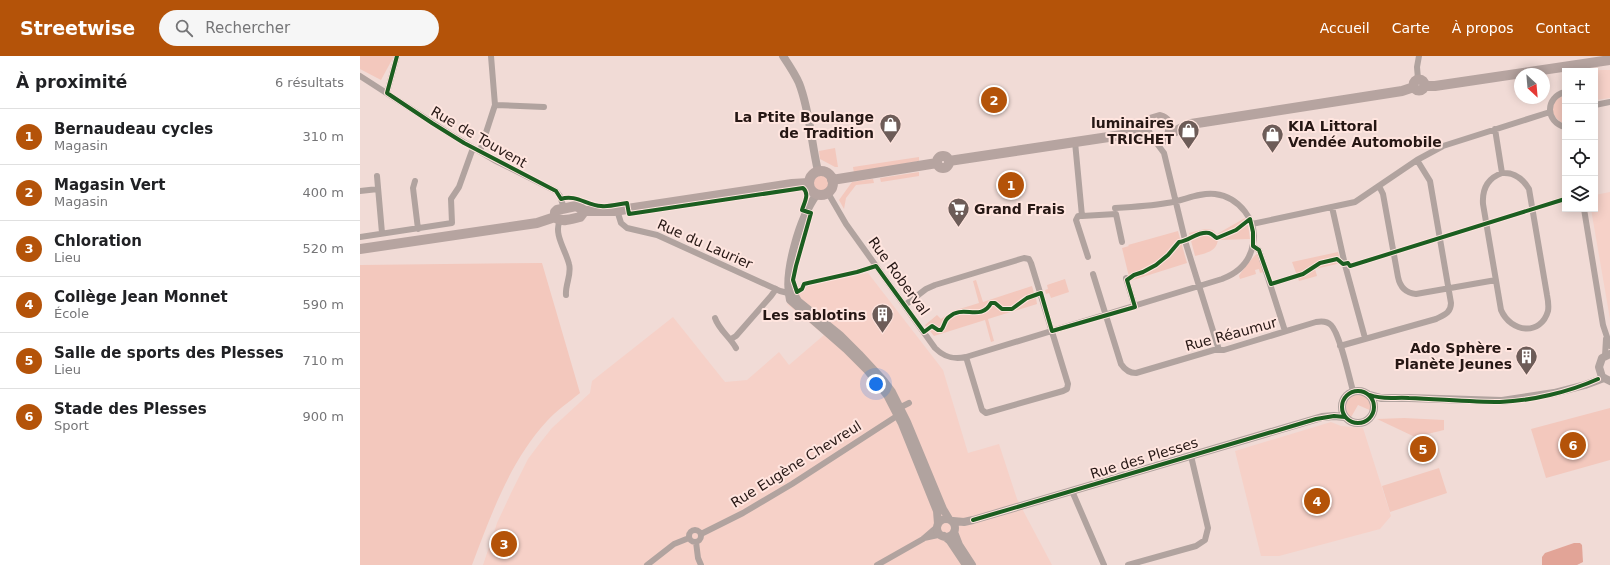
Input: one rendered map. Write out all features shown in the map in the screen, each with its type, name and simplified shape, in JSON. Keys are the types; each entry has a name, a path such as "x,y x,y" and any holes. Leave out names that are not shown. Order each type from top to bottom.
{"main road":[{"path":"1122,135 1147,124 1150,120 1157,117 1167,121 1192,124 1402,91 1419,84 1435,86 1610,60"},
{"path":"1167,121 1170,128 1167,136"},
{"path":"1147,124 1146,131 1152,139"},
{"path":"832,180 937,163 938,166 943,168 948,165 949,161 1122,135 1139,135 1161,141 1167,136 1192,124"},
{"path":"818,171 826,172 830,175 832,180 832,188 828,193 821,195 812,191 809,183 811,176 818,171"},
{"path":"583,211 618,210 785,185 809,183"},
{"path":"558,219 555,212 557,210 579,206 583,211"},
{"path":"360,249 580,217 583,211"}],"street":[{"path":"387,93 397,56"},
{"path":"480,152 495,105 496,95 491,56"},
{"path":"784,56 799,83 804,99 809,117 818,171"},
{"path":"1419,56 1417,67 1419,84"},
{"name":"Rue de Touvent","path":"360,76 473,148 556,191 560,196 564,208"},
{"path":"1562,93 1553,99 1550,104 1550,112 1555,122 1562,126"},
{"path":"1598,104 1610,102"},
{"path":"495,105 544,107"},
{"path":"1252,224 1355,202 1417,160 1442,146 1550,112"},
{"path":"1495,130 1502,173"},
{"path":"1167,136 1164,153 1175,201 1199,287 1219,350"},
{"path":"1152,139 1164,153"},
{"path":"1075,142 1082,216"},
{"path":"454,235 451,199 459,187 473,148"},
{"path":"1340,346 1436,318 1446,314 1451,306 1430,181 1417,160"},
{"path":"1502,173 1509,173 1522,179 1529,189 1548,305 1544,319 1539,324 1526,328 1519,328 1508,322 1501,310 1483,204 1483,194 1487,184 1502,173"},
{"path":"378,176 382,233"},
{"path":"415,181 413,188 418,229"},
{"path":"1379,186 1383,194 1398,277 1401,285 1407,292 1416,294 1496,280"},
{"path":"360,191 378,189"},
{"name":"Rue Roberval","path":"828,193 846,224 940,353 955,359 1135,307 1228,277 1237,271 1249,258 1253,246 1252,224 1247,214 1239,204 1220,195 1202,195 1175,201 1115,208"},
{"path":"817,194 806,212 792,256 789,271 790,294 850,344 888,386 943,509 955,526 954,532 959,545 972,565"},
{"path":"1332,207 1346,270 1365,338"},
{"name":"Rue du Laurier","path":"618,210 621,223 627,228 656,235 790,294"},
{"path":"1395,398 1381,403 1374,409 1369,419 1363,422 1352,422 1345,418 1342,413 1341,405 1347,395 1354,391 1362,391 1378,398 1395,398 1502,402 1543,396 1577,386 1607,380 1599,370 1599,364 1607,355 1606,338 1585,212"},
{"path":"1088,257 1076,220 1078,216 1116,214 1122,242"},
{"path":"558,219 557,228 570,268 566,295"},
{"path":"360,237 452,223"},
{"path":"1253,246 1259,250 1285,331"},
{"path":"905,305 926,289 935,285 1027,258 1032,263 1068,384 1067,388 1062,391 989,413 983,412 966,357"},
{"name":"Rue Réaumur","path":"1093,274 1122,364 1124,369 1132,373 1219,350 1224,350 1316,322 1326,322 1335,330 1354,391"},
{"path":"1126,278 1135,307"},
{"path":"731,339 736,336 772,296 776,289"},
{"path":"715,318 717,325 731,339 736,348"},
{"path":"1606,338 1610,346"},
{"path":"1577,386 1592,378 1599,370"},
{"path":"1370,395 1374,402 1374,409"},
{"name":"Rue Eugène Chevreul","path":"701,534 743,513 792,484 900,412 909,403"},
{"name":"Rue des Plesses","path":"951,520 964,522 973,520 1191,456 1322,417 1336,410 1341,405"},
{"path":"900,412 937,512 939,533 950,541 966,565"},
{"name":"Rue des Plesses","path":"1322,417 1334,416 1345,418"},
{"path":"1128,565 1196,546 1205,540 1208,528 1191,456"},
{"path":"1072,491 1104,565"},
{"path":"877,565 922,538 944,519 951,520"},
{"name":"Rue des Plesses","path":"954,532 973,520"},
{"path":"648,565 674,544 689,538 690,533 694,531 701,534 700,540 696,542"},
{"path":"922,538 938,535 950,536 954,532"},
{"path":"689,538 691,541 696,542"},
{"path":"696,542 698,558 701,565"}],"shaded area":[{"path":"360,56 394,56 381,80 360,69"},
{"path":"1598,70 1610,70 1610,98 1598,100"},
{"path":"1562,96 1562,122 1553,114 1552,110 1553,103"},
{"path":"835,148 838,167 835,167 820,159 819,151"},
{"path":"919,157 919,161 854,173 853,167"},
{"path":"919,172 919,176 881,182 880,178"},
{"path":"821,175 827,177 829,183 827,189 821,191 815,189 813,183 815,177"},
{"path":"873,179 874,183 856,185 846,198 844,209 839,200 852,182"},
{"path":"1610,192 1610,319 1592,212 1598,212 1598,194"},
{"path":"1245,218 1248,224 1250,239 1218,240 1213,250 1195,256 1189,233 1205,229 1213,230 1217,234"},
{"path":"1178,231 1187,263 1130,281 1122,248"},
{"path":"1338,252 1341,263 1315,269 1317,276 1299,281 1292,262"},
{"path":"1258,253 1264,272 1260,273 1259,269 1255,270 1256,274 1240,279 1240,274"},
{"path":"542,263 580,393 547,421 522,453 494,508 472,565 360,565 360,265"},
{"path":"868,273 943,370 968,453 999,444 1017,499 1052,565 483,565 497,523 511,493 528,459 540,443 552,428 590,393 592,381 673,317 725,382 747,380 779,352 789,365 824,335 787,304 810,284"},
{"path":"1065,279 1069,292 1051,298 1049,293 1046,294 1045,290 1048,289 1047,285"},
{"path":"976,280 983,302 1032,286 1034,293 1037,292 1039,296 1036,298 1037,304 988,319 994,341 991,342 985,320 934,336 925,325 937,315 941,319 953,311 979,303 973,281"},
{"path":"1358,392 1365,394 1370,398 1372,411 1358,405 1350,419 1344,407 1346,399"},
{"path":"1610,408 1610,460 1546,478 1531,429"},
{"path":"1404,418 1444,420 1444,430 1415,437 1377,419"},
{"path":"1331,422 1341,426 1363,428 1391,516 1380,529 1279,556 1261,556 1235,451"},
{"path":"1439,468 1447,493 1390,512 1382,486"},
{"path":"1574,543 1580,543 1582,545 1583,562 1577,565 1542,565 1542,557 1545,553"}],"cycle path":[{"path":"397,56 387,93 464,143 556,191 561,199 571,198 601,206 627,203 629,214 803,188 806,196 802,210 811,213 793,280 797,292 802,289 804,284 857,272 876,266 924,332 932,326 938,330 941,330 947,318 954,313 982,311 987,309 991,303 995,303 1002,309 1012,309 1027,298 1041,293 1052,331 1135,307 1127,280 1134,275 1156,265 1168,255 1179,242 1201,233 1210,233 1217,238 1236,230 1250,219 1253,232 1253,246 1259,250 1271,284 1303,274 1320,263 1337,259 1343,264 1348,263 1350,266 1562,200"},
{"path":"1370,395 1384,398 1500,402 1537,398 1562,392 1598,379"},
{"path":"1355,391 1361,391 1370,395 1374,407 1370,419 1361,423 1355,423 1346,419 1342,410 1342,404 1346,395 1355,391"},
{"path":"973,520 1316,419 1334,416 1345,417"}],"place":[{"name":"Magasin Vert","path":"994,100"},
{"name":"La Ptite Boulange de Tradition","path":"890,144"},
{"name":"luminaires TRICHET","path":"1189,150"},
{"name":"KIA Littoral Vendée Automobile","path":"1273,154"},
{"name":"Bernaudeau cycles","path":"1011,185"},
{"name":"Grand Frais","path":"958,228"},
{"name":"Les sablotins","path":"882,334"},
{"name":"Ado Sphère - Planète Jeunes","path":"1527,376"},
{"name":"Stade des Plesses","path":"1573,445"},
{"name":"Salle de sports des Plesses","path":"1423,449"},
{"name":"Collège Jean Monnet","path":"1317,501"},
{"name":"Chloration","path":"504,544"}]}
